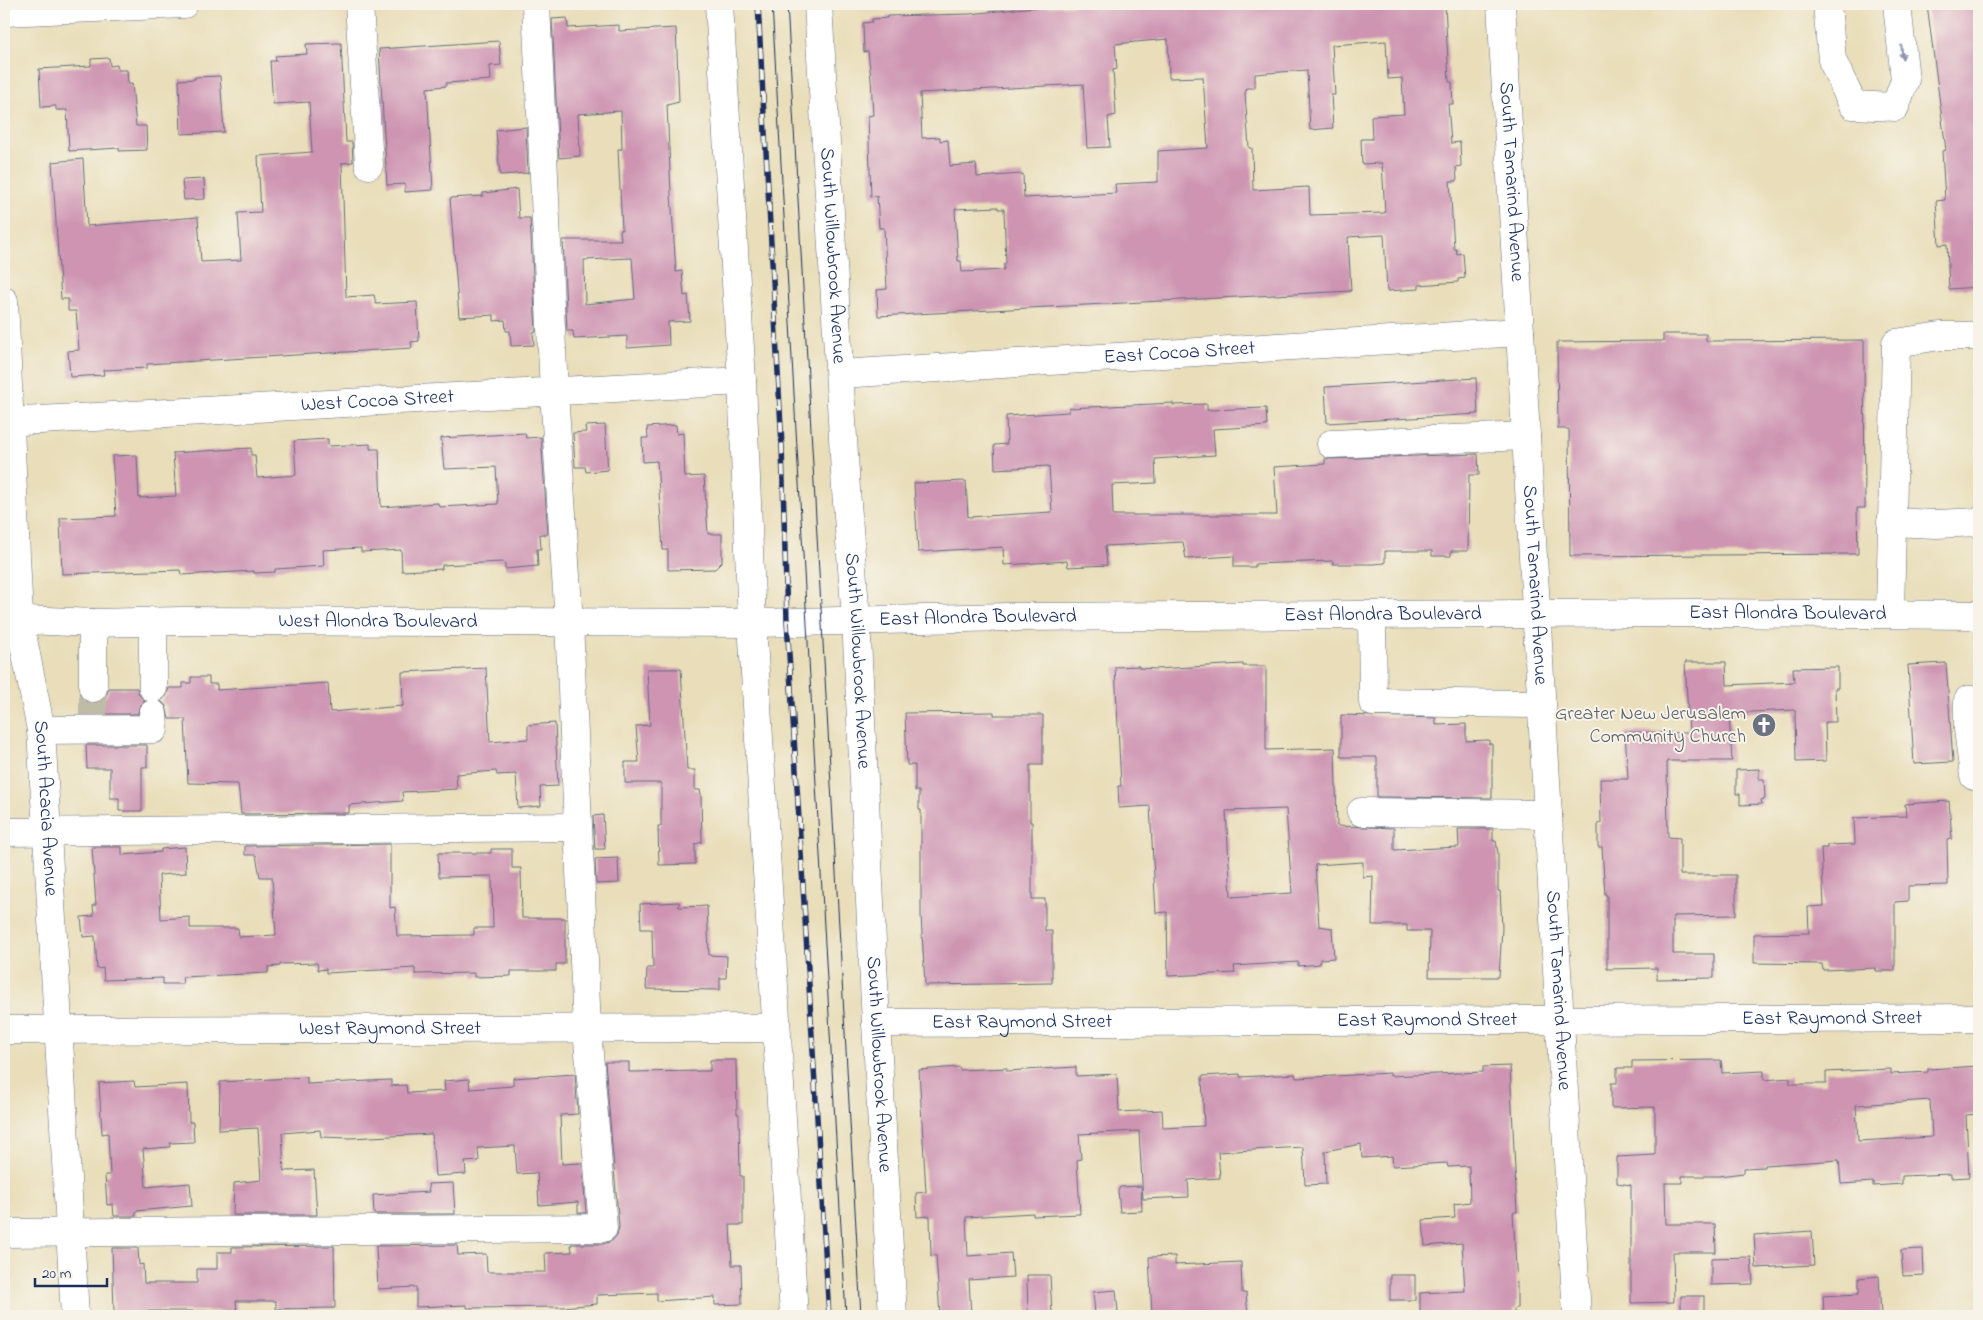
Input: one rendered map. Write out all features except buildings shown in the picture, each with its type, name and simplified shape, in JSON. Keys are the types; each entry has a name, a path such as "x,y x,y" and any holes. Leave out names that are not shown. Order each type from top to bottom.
{"street":[{"path":"4,12 184,4"},
{"path":"360,4 369,165"},
{"path":"4,1233 603,1228 587,1028 569,622 554,392 536,4"},
{"path":"719,4 742,381 752,622 794,1316"},
{"name":"South Willowbrook Avenue","path":"818,4 846,490 856,619 893,1316"},
{"name":"South Tamarind Avenue","path":"1501,4 1576,1316"},
{"path":"1827,4 1832,60 1853,105 1895,107 1905,80 1896,4"},
{"name":"South Acacia Avenue","path":"4,301 11,619 41,730 75,1316"},
{"name":"East Cocoa Street","path":"840,374 1520,332"},
{"path":"1890,614 1896,343 1940,336 1979,336"},
{"name":"West Cocoa Street","path":"7,423 742,381"},
{"path":"1331,444 1526,436"},
{"path":"1892,522 1936,524 1979,522"},
{"name":"East Alondra Boulevard","path":"752,622 856,619 1536,614 1979,615"},
{"path":"1372,616 1372,702 1542,704"},
{"name":"West Alondra Boulevard","path":"11,619 93,623 153,621 752,622"},
{"path":"153,621 153,688"},
{"path":"93,623 94,688"},
{"path":"1979,700 1968,700 1968,729 1974,776 1979,776"},
{"path":"41,730 94,723 154,729 153,714"},
{"path":"1361,812 1548,814"},
{"path":"4,832 46,830 578,827"},
{"name":"East Raymond Street","path":"876,1023 1979,1018"},
{"name":"West Raymond Street","path":"4,1030 776,1028"}],"tunnel":[{"path":"93,688 93,715"}],"tram line":[{"path":"772,4 846,1316"},
{"path":"787,4 861,1316"}],"railway":[{"path":"758,4 782,446 787,621 829,1316"}],"place":[{"name":"Greater New Jerusalem Community Church","path":"1764,725"}]}
